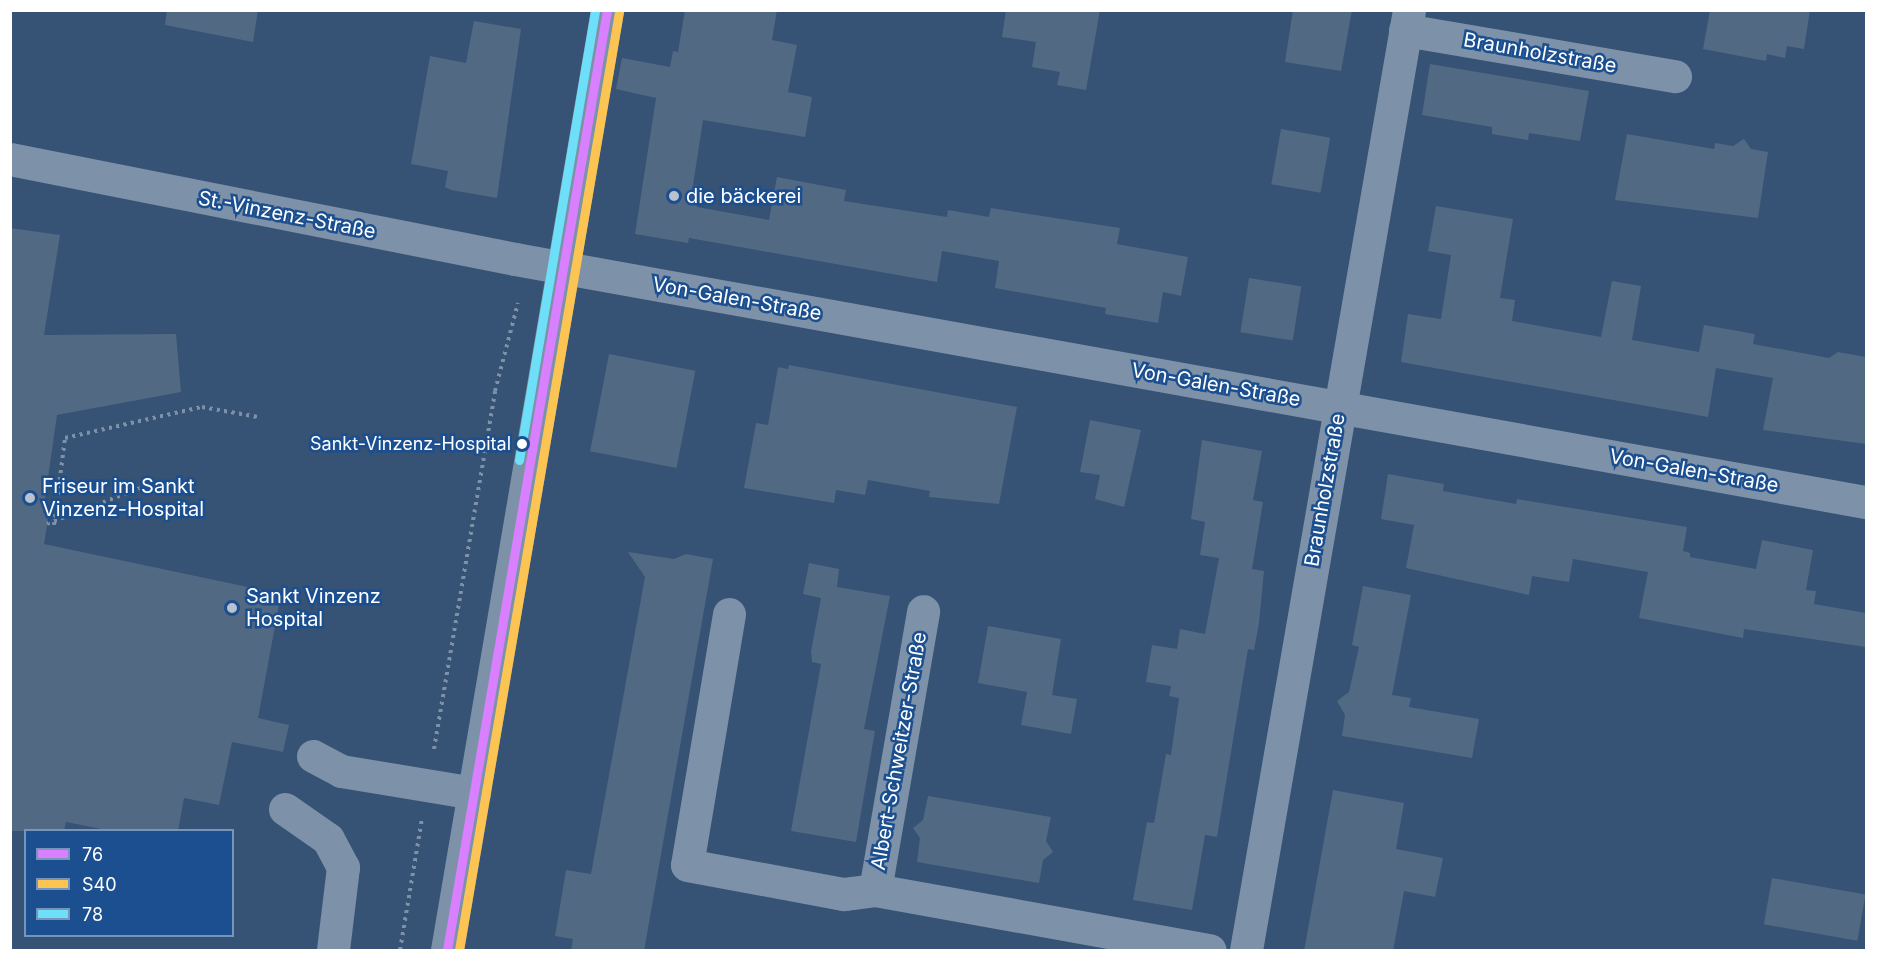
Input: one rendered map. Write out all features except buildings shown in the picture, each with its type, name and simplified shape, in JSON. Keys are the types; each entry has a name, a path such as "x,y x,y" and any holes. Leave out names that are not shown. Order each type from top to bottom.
{"street":[{"path":"447,951 565,268 607,10"},
{"name":"Braunholzstraße","path":"1246,951 1407,20 1675,76"},
{"name":"St.-Vinzenz-Straße","path":"10,159 565,268"},
{"name":"Von-Galen-Straße","path":"565,268 1866,502"},
{"name":"Albert-Schweitzer-Straße","path":"875,890 923,611"},
{"name":"Albert-Schweitzer-Straße","path":"729,614 687,865 844,894 875,890 1210,951"},
{"path":"313,756 341,771 474,793"},
{"path":"285,810 327,839 343,867 333,951"}],"path":[{"path":"400,951 495,392 528,262"},
{"path":"54,525 65,438 202,407 258,417"},
{"path":"47,524 54,525 148,485 178,485"}],"transit line":[{"name":"78","path":"519,460 595,10"},
{"name":"76","path":"447,950 607,10"},
{"name":"S40","path":"459,950 619,12"}],"place":[{"name":"die bäckerei","path":"674,196"},
{"name":"Sankt-Vinzenz-Hospital","path":"522,444"},
{"name":"Friseur im Sankt Vinzenz-Hospital","path":"30,498"},
{"name":"Sankt Vinzenz Hospital","path":"232,608"}]}
